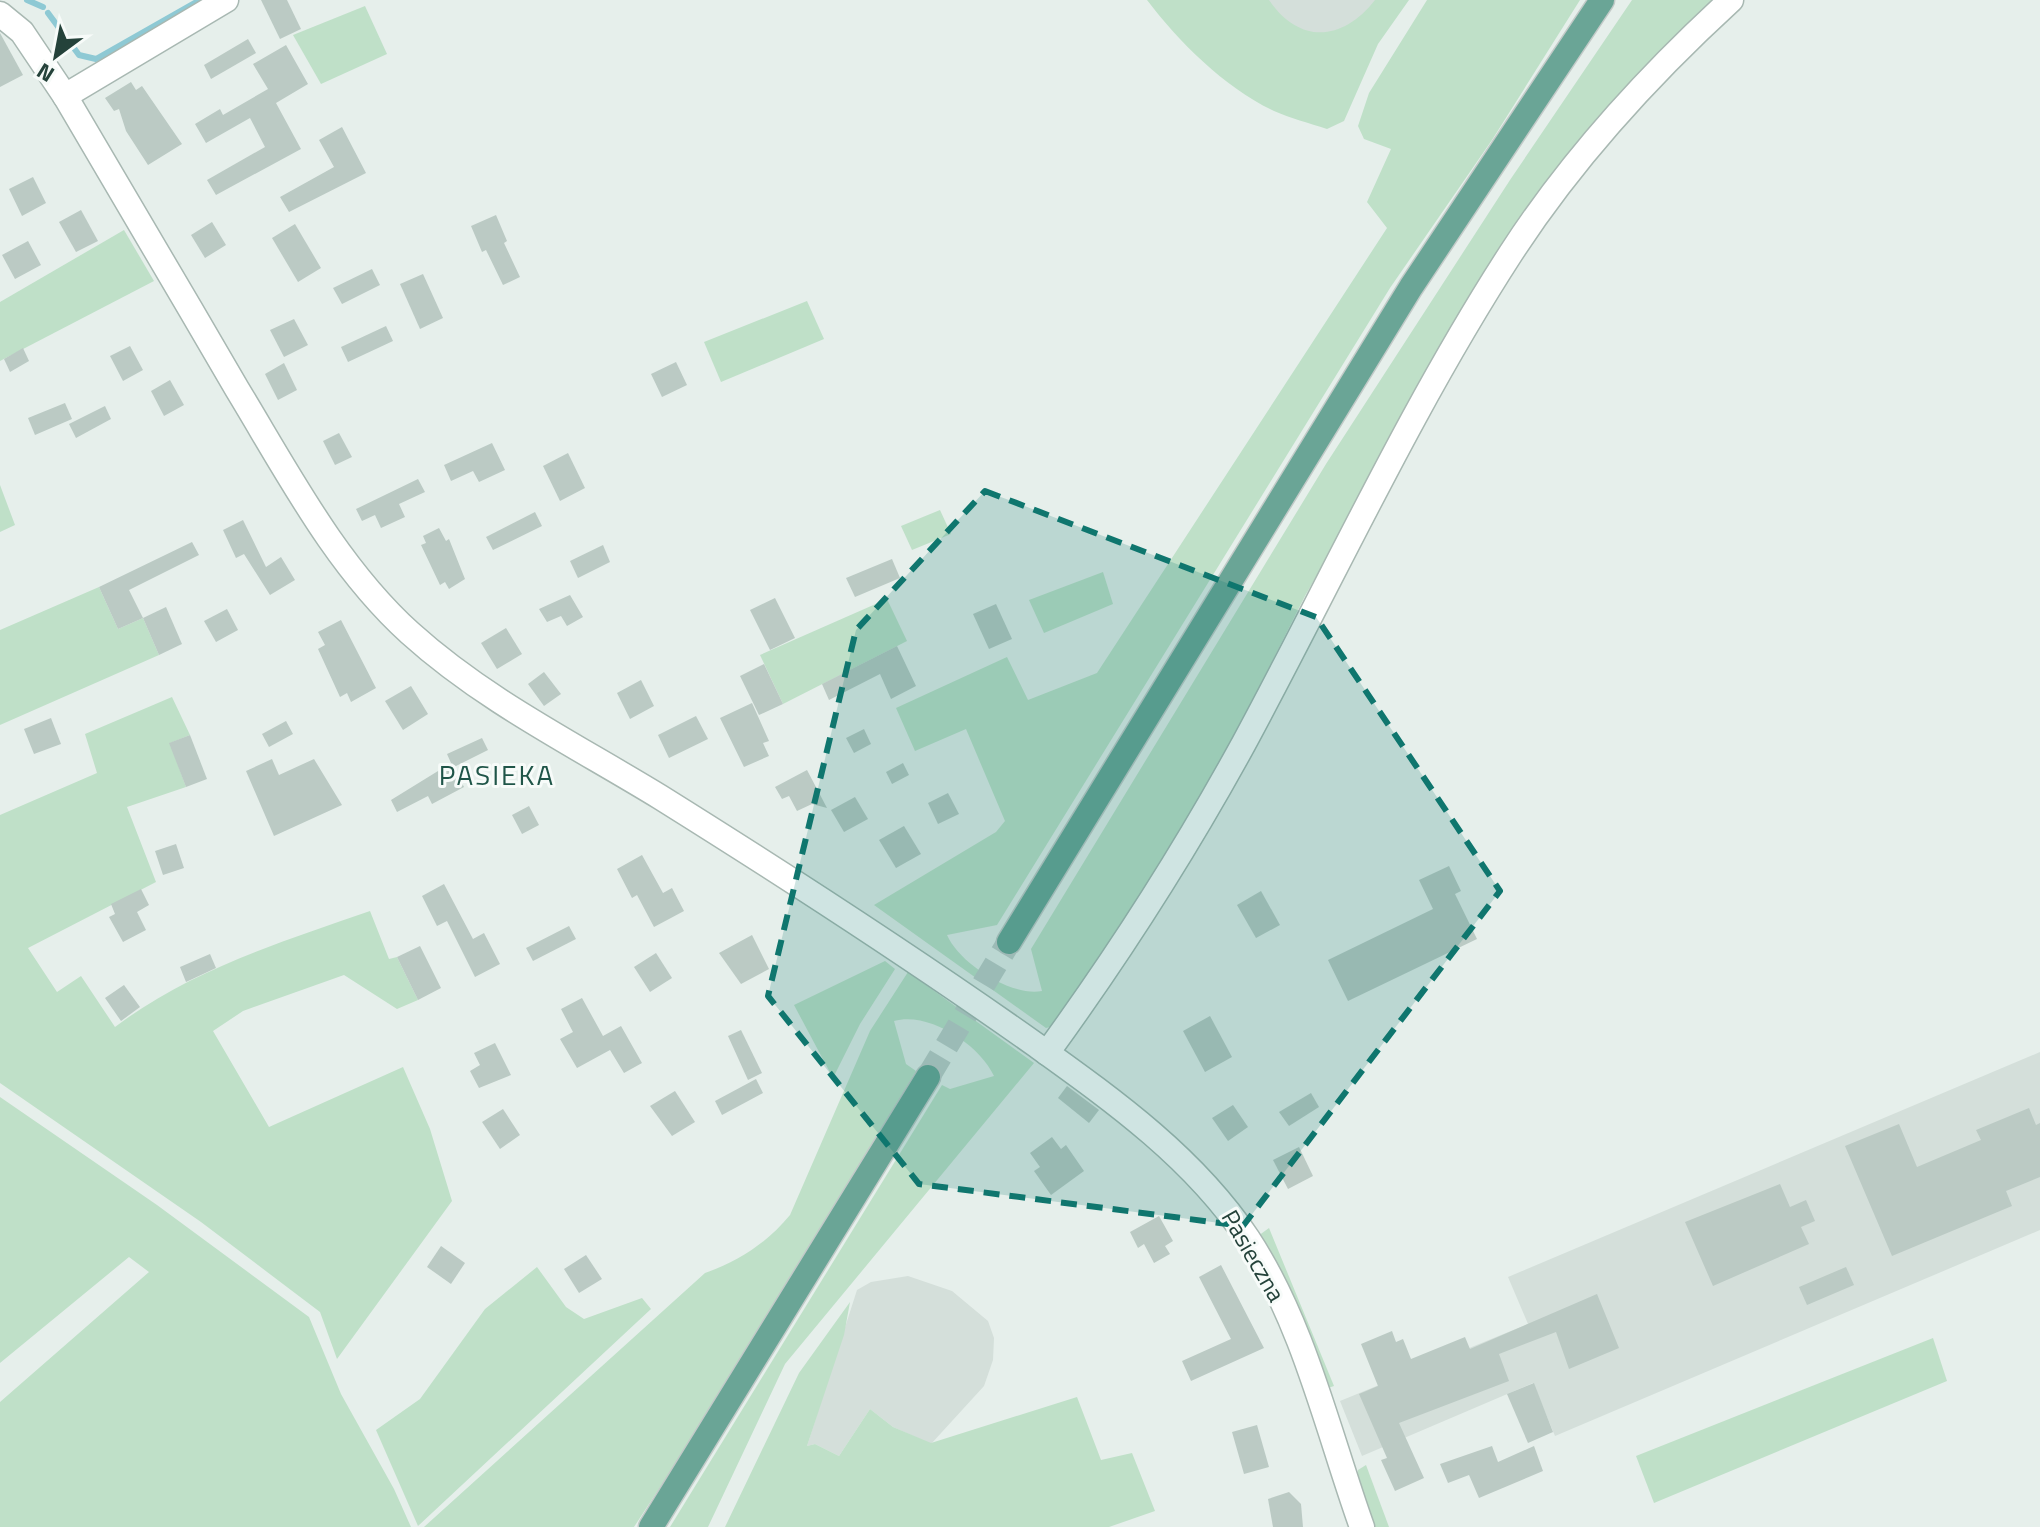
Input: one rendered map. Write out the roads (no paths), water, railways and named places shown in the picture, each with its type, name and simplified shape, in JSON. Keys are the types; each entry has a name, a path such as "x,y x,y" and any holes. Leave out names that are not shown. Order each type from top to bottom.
{"main road":[{"path":"1009,942 1411,287 1602,0"},
{"path":"651,1527 928,1077"}],"street":[{"path":"65,96 226,0"},
{"path":"1047,1053 1110,966 1225,776 1340,555 1511,254 1558,187 1622,110 1731,0"},
{"name":"Pasieczna","path":"0,14 32,44 65,96 300,492 352,570 395,618 431,651 497,699 847,915 1047,1053 1181,1159 1209,1186 1249,1241 1289,1320 1362,1527"}],"waterway":[{"path":"27,0 43,7"},
{"path":"48,13 79,55 96,59 200,0"}],"tunnel":[{"path":"928,1077 1009,942"}],"district":[{"name":"PASIEKA","path":"497,775"}]}
